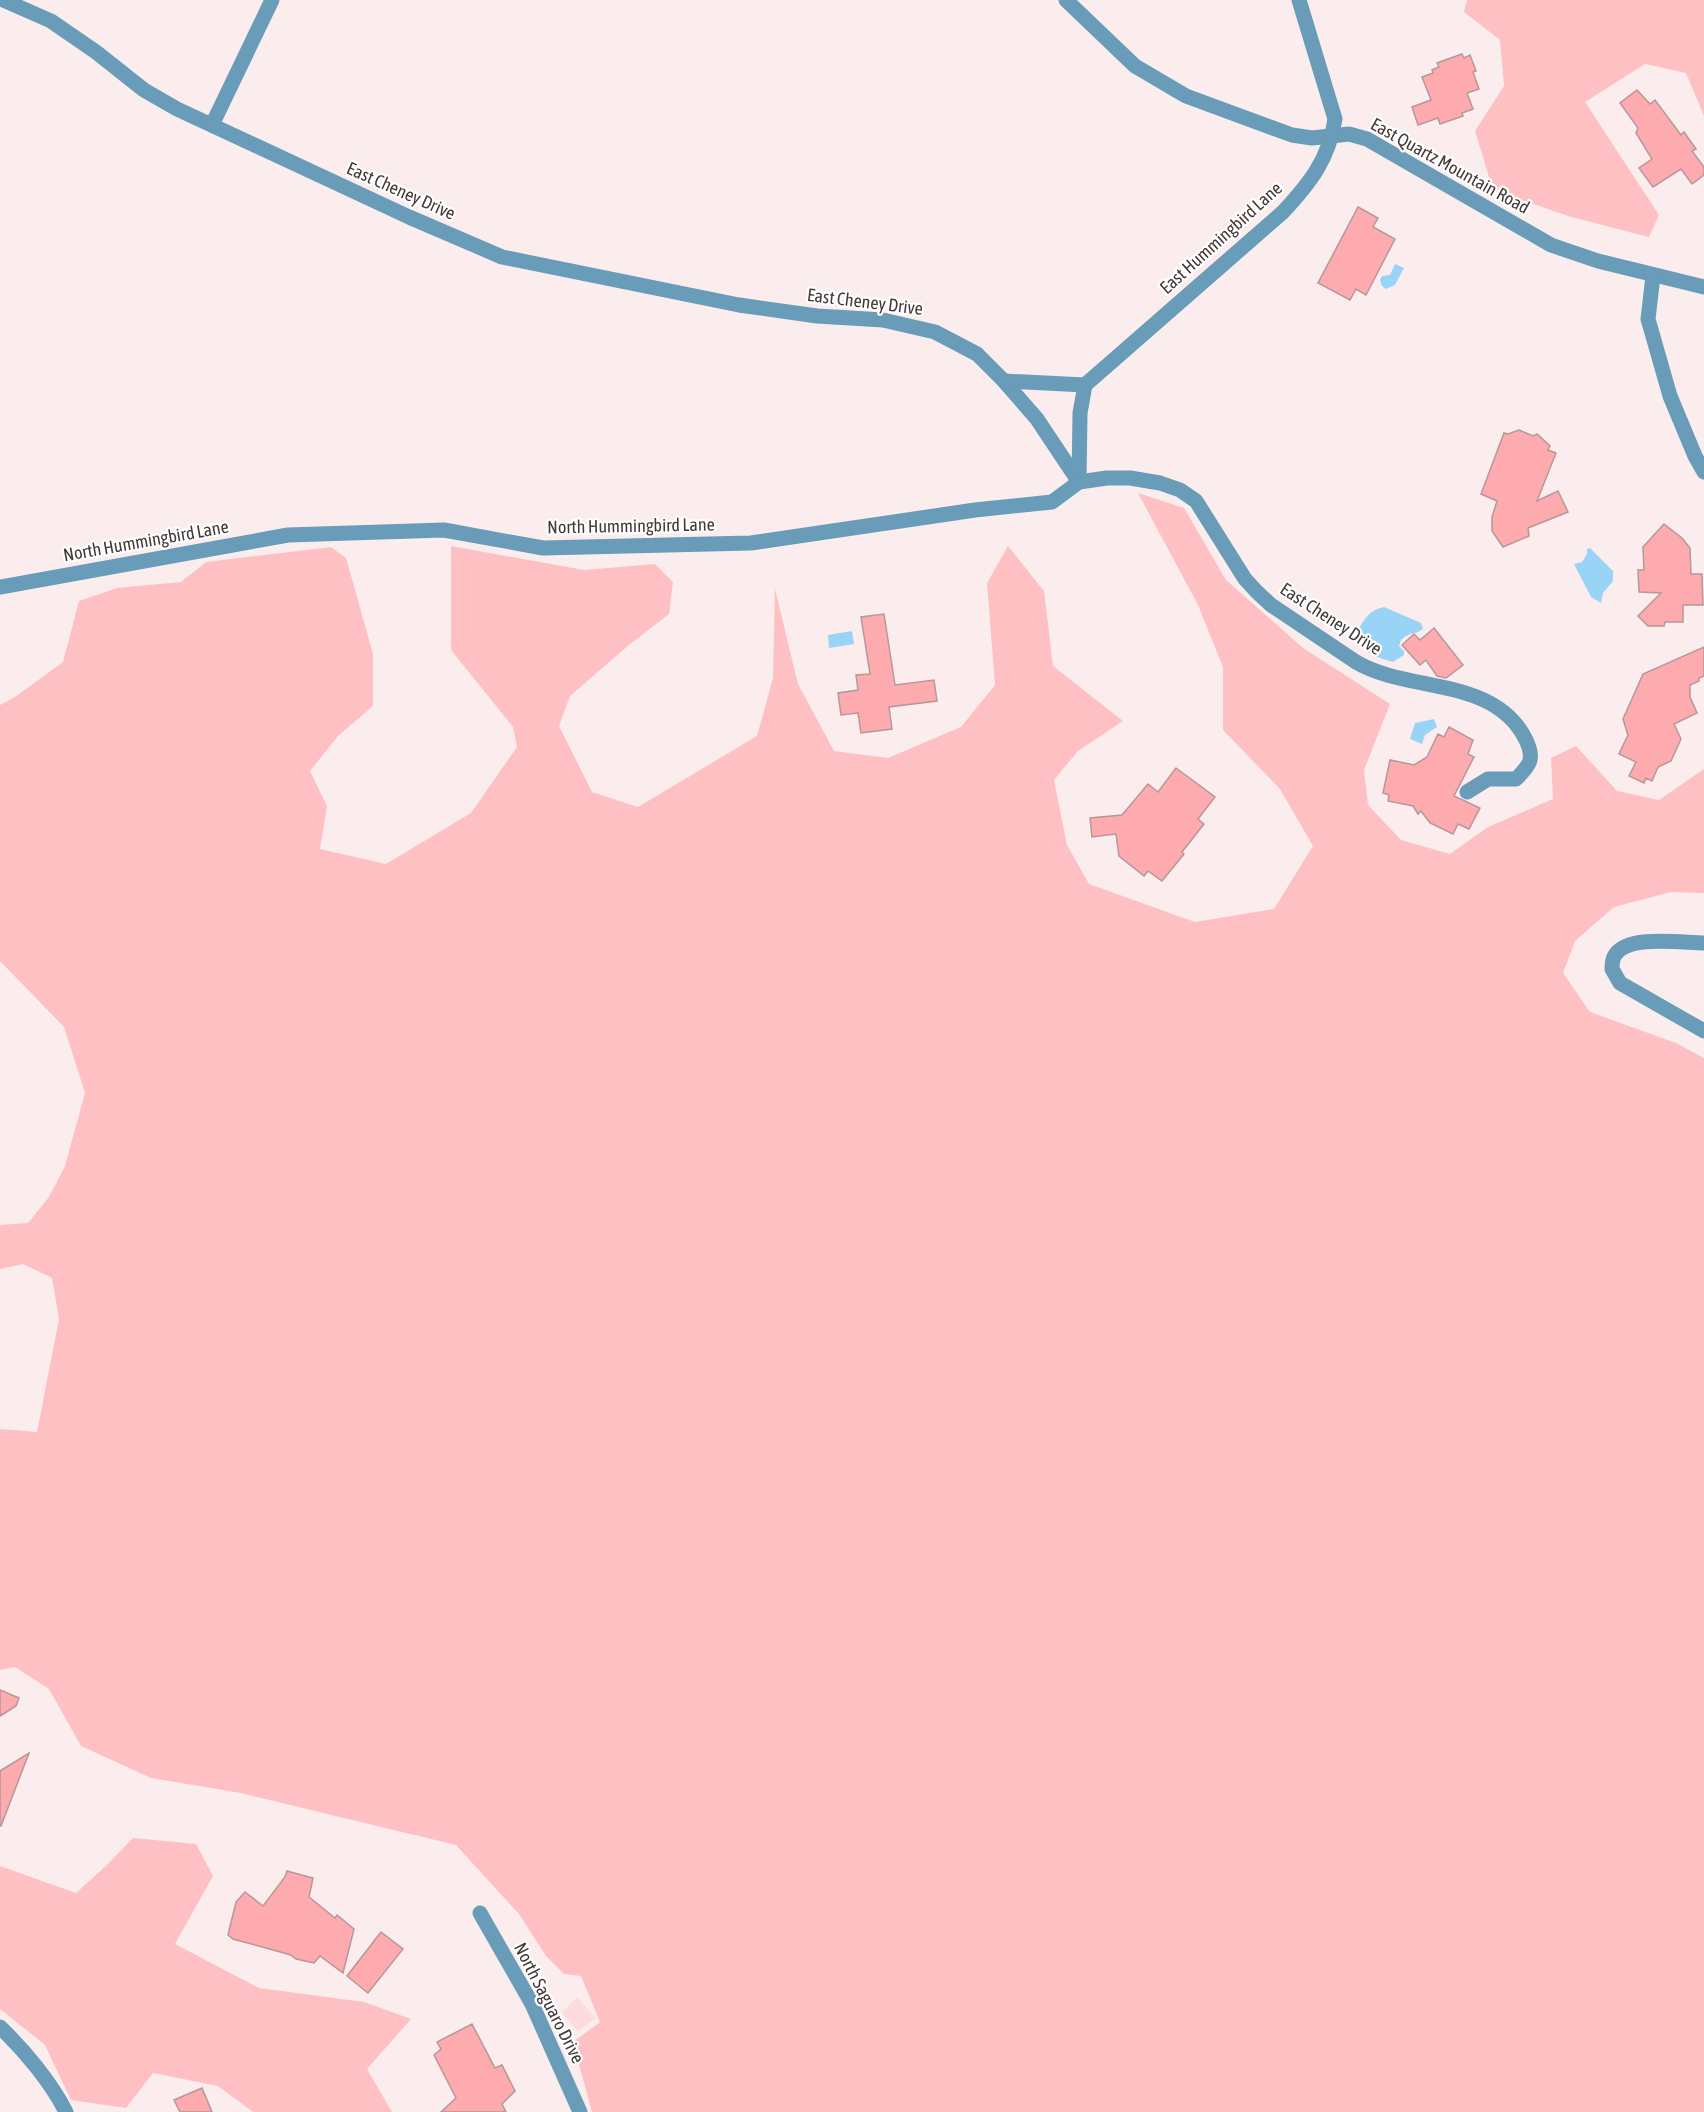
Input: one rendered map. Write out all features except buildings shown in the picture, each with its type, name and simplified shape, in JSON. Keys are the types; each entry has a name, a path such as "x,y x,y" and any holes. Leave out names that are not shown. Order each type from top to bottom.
{"street":[{"name":"East Cheney Drive","path":"3,0 51,21 96,52 144,90 212,125 409,217 502,257 739,305 817,316 883,320 934,332 977,354 1037,419 1079,482 1130,478 1160,483 1180,490 1196,501 1245,579 1271,605 1370,671 1472,694 1507,715 1521,731 1531,750 1529,766 1516,779 1488,779 1467,792"},
{"path":"212,125 272,0"},
{"name":"East Quartz Mountain Road","path":"1066,0 1135,66 1186,96 1292,135 1312,138 1349,134 1367,139 1551,245 1653,276 1704,287"},
{"name":"East Hummingbird Lane","path":"1085,385 1283,212 1310,182 1323,159 1332,136 1335,119 1299,0"},
{"path":"1653,276 1648,319 1670,396 1704,472"},
{"path":"1004,381 1085,385 1080,413 1079,482"},
{"name":"North Hummingbird Lane","path":"0,587 288,535 444,530 543,548 751,543 975,510 1052,502 1079,482"},
{"path":"1704,944 1642,942 1626,945 1615,954 1612,969 1620,983 1704,1031"},
{"name":"North Saguaro Drive","path":"480,1913 532,2004 580,2112"},
{"path":"0,2027 36,2066 66,2112"}],"shaded area":[{"path":"1467,0 1704,0 1704,116 1686,73 1645,64 1585,102 1659,215 1649,237 1571,217 1493,190 1475,131 1504,86 1500,40 1464,12"},
{"path":"1138,493 1184,508 1226,580 1303,648 1390,704 1364,770 1368,805 1401,840 1450,854 1488,827 1553,799 1551,758 1576,746 1617,791 1659,800 1704,769 1704,893 1671,892 1614,907 1575,941 1563,973 1590,1012 1676,1043 1704,1058 1704,2112 592,2112 573,2042 600,2022 581,1976 564,1974 546,1956 519,1914 456,1845 241,1793 151,1778 81,1746 49,1689 15,1667 0,1670 0,1429 37,1432 59,1319 52,1278 23,1264 0,1269 0,1225 28,1223 49,1197 65,1166 85,1093 64,1027 0,961 0,705 15,697 63,662 79,601 117,588 181,582 206,562 331,547 346,558 373,654 373,706 338,736 310,771 327,806 320,849 386,864 471,813 517,747 513,727 451,650 451,546 584,570 655,564 673,582 669,614 570,696 559,726 592,792 638,807 757,736 773,678 775,589 798,684 834,751 888,758 961,727 995,685 987,583 1008,546 1044,591 1053,666 1123,721 1078,751 1054,780 1067,845 1089,884 1195,922 1274,909 1313,846 1280,789 1223,730 1223,667 1198,605"},
{"path":"133,1838 196,1844 213,1876 175,1944 259,1988 364,2002 411,2019 367,2069 392,2112 253,2112 218,2086 153,2073 126,2108 71,2100 45,2045 0,2009 0,1866 76,1893"},
{"path":"577,1997 596,2018 578,2031 562,2013"}],"water":[{"path":"1395,264 1404,268 1395,285 1386,289 1380,280 1382,276 1390,275"},
{"path":"1590,548 1613,571 1613,581 1603,593 1601,603 1591,597 1574,564 1582,562 1587,549"},
{"path":"1384,607 1421,623 1423,629 1401,640 1399,646 1404,651 1404,655 1393,662 1379,658 1359,644 1359,628 1364,620 1372,612"},
{"path":"852,631 854,644 829,648 828,635"},
{"path":"1434,719 1437,727 1425,735 1422,744 1410,739 1415,723"}]}
